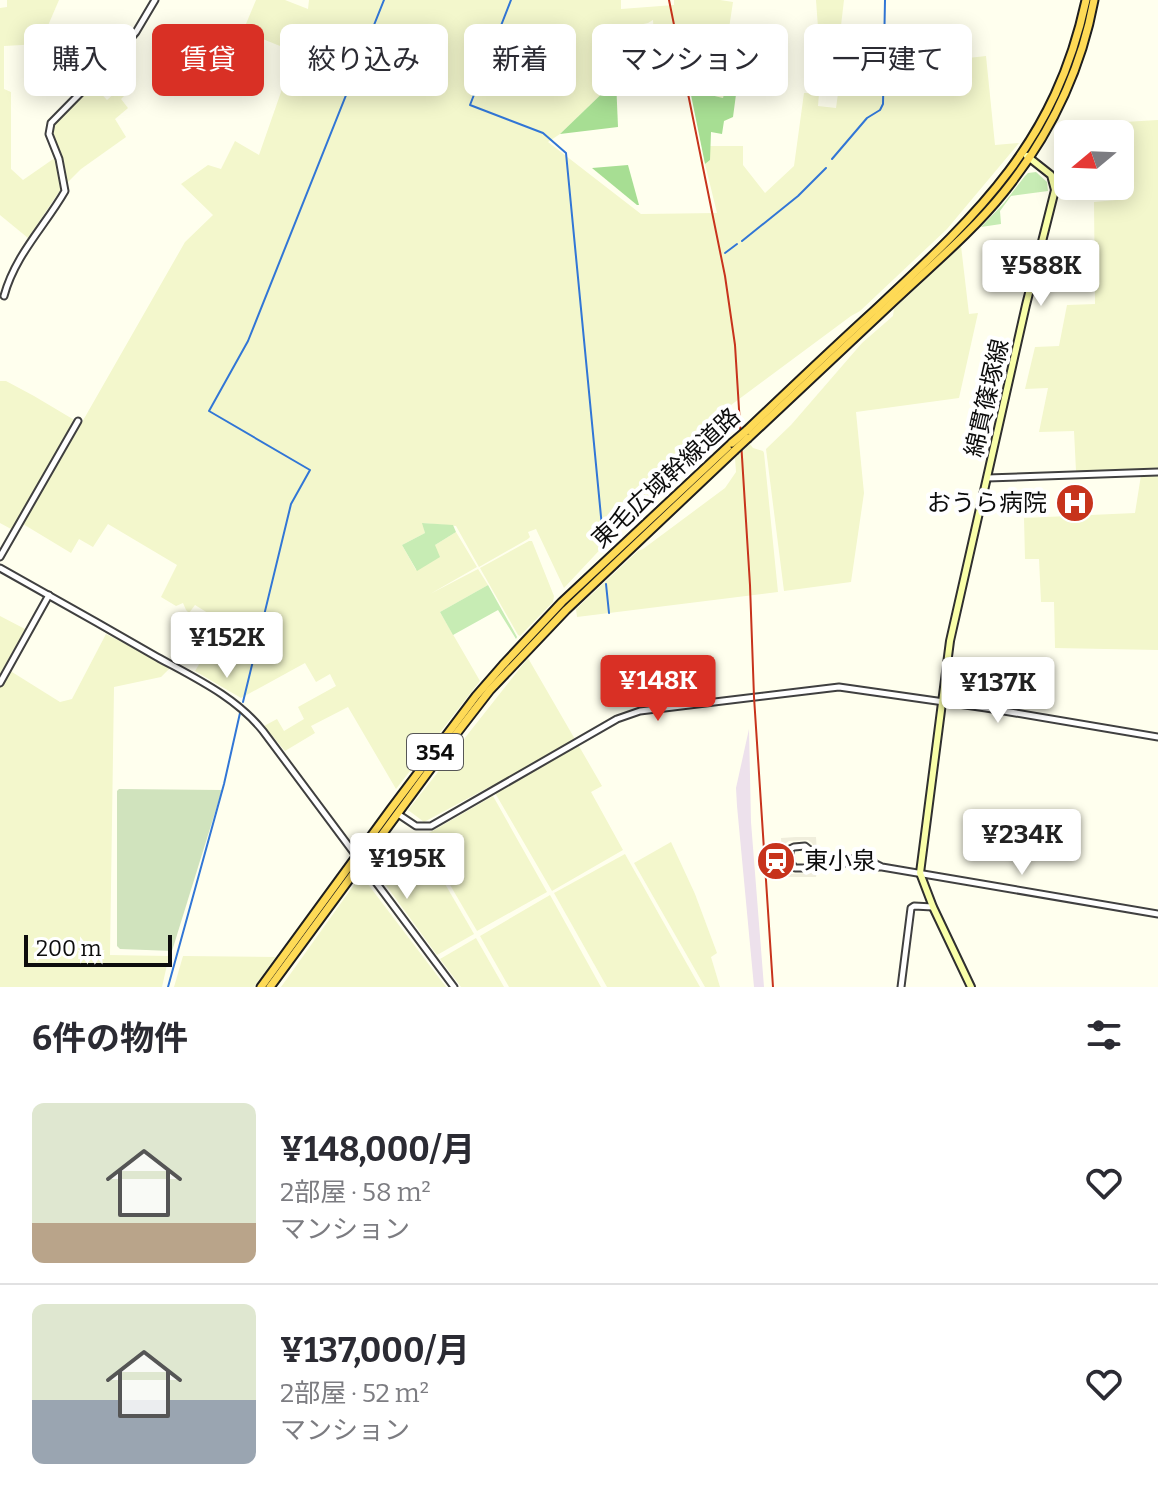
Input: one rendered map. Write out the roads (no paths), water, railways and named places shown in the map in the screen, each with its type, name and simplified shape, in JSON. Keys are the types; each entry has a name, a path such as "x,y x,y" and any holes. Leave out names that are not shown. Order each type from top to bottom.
{"highway":[{"name":"東毛広域幹線道路","path":"270,987 476,696 513,654 562,602 974,225 1003,193 1026,155 1061,82 1086,0"},
{"name":"東毛広域幹線道路","path":"1026,155 1050,124 1070,82 1086,36 1094,0"},
{"name":"東毛広域幹線道路","path":"261,987 398,814 490,690 599,577 733,447"}],"main road":[{"name":"綿貫篠塚線","path":"971,987 920,873 950,641 1055,190 1051,175 1026,155"}],"street":[{"path":"4,296 29,242 65,191 59,159 49,134 51,123 110,63 136,32 155,0"},
{"path":"0,557 78,421"},
{"path":"987,478 1158,472"},
{"path":"0,568 230,699 247,712 454,987"},
{"path":"0,683 49,595"},
{"path":"398,814 419,827 431,826 617,719 640,711 839,687 1158,737"},
{"path":"882,867 872,862 815,854 805,846 790,849 791,863 795,868 806,868 818,859 882,867 1158,914"},
{"path":"901,987 911,908 933,907"}],"waterway":[{"path":"243,702 291,504 310,470 209,411 248,341 384,0"},
{"path":"511,0 470,105 543,133 566,153 602,527"},
{"path":"832,159 883,104 885,0"},
{"path":"742,241 798,196 826,168"},
{"path":"725,253 737,244"},
{"path":"606,584 609,613"},
{"path":"168,987 224,784 240,713"}],"railway":[{"path":"669,0 725,276 735,345 773,987"}],"place":[{"name":"おうら病院","path":"1075,503"},
{"name":"東小泉","path":"776,861"}]}
